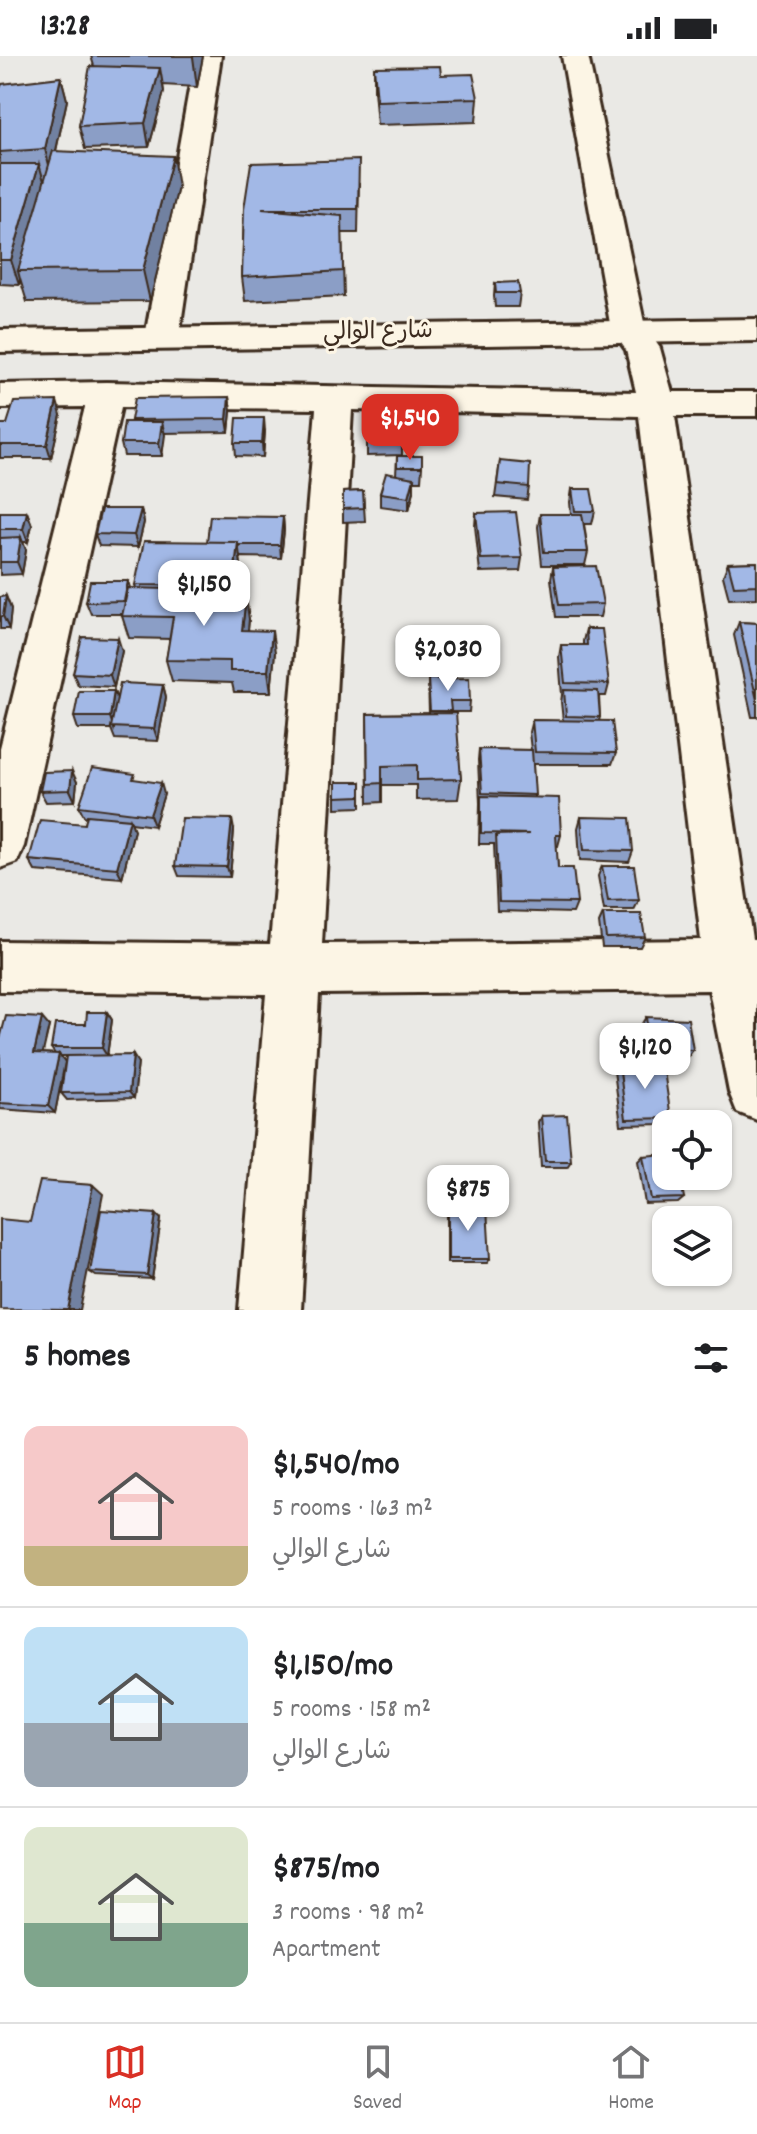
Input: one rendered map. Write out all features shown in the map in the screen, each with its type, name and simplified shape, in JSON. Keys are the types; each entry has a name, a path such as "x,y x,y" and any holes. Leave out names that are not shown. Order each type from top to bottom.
{"street":[{"path":"162,337 208,56"},
{"path":"575,56 645,367 743,964 757,1092"},
{"name":"شارع الوالي","path":"0,341 162,337 645,367 757,330"},
{"path":"0,396 106,394 335,398 645,367 757,404"},
{"path":"0,846 106,394"},
{"path":"270,1310 335,398"},
{"path":"0,966 296,969 743,964"}],"building":[{"path":"90,66 160,68 145,123 79,126"},
{"path":"440,66 441,75 473,74 478,98 377,101 374,67"},
{"path":"61,77 45,149 0,152 2,84"},
{"path":"53,151 173,156 143,270 18,271"},
{"path":"359,160 358,209 262,209 342,216 343,271 242,277 244,209 251,163"},
{"path":"0,164 39,164 11,260 0,260"},
{"path":"518,282 520,293 496,293 495,283"},
{"path":"229,397 227,419 131,420 135,398"},
{"path":"57,401 47,445 0,445 0,424 7,424 14,402"},
{"path":"237,418 264,418 262,443 235,443"},
{"path":"124,422 162,422 159,443 121,443"},
{"path":"367,428 401,428 402,442 367,442"},
{"path":"397,456 422,456 422,467 397,467"},
{"path":"500,461 530,464 529,487 497,484"},
{"path":"386,473 414,478 409,497 380,493"},
{"path":"572,489 591,489 595,511 575,511"},
{"path":"363,491 364,508 343,509 343,492"},
{"path":"101,509 141,509 134,535 95,534"},
{"path":"0,512 27,512 23,529 0,529"},
{"path":"516,512 522,558 481,559 476,513"},
{"path":"540,514 582,514 588,552 544,552"},
{"path":"210,516 283,517 280,545 207,542"},
{"path":"21,537 17,562 0,562 0,538"},
{"path":"144,541 238,542 233,586 135,585"},
{"path":"757,562 757,585 734,586 728,563"},
{"path":"596,566 603,604 559,605 553,567"},
{"path":"90,581 128,581 124,601 86,602"},
{"path":"128,588 170,589 169,595 246,597 242,630 272,631 268,671 230,671 230,661 166,660 173,617 122,616"},
{"path":"6,596 3,616 0,617 0,597"},
{"path":"739,622 757,623 757,700"},
{"path":"586,629 602,629 609,684 565,683 561,645 587,645"},
{"path":"82,637 118,638 110,675 73,673"},
{"path":"469,678 470,701 450,701 451,711 430,711 428,679"},
{"path":"120,683 163,685 154,729 111,727"},
{"path":"564,690 598,691 600,717 566,716"},
{"path":"79,691 114,691 110,717 74,717"},
{"path":"456,713 461,779 417,780 417,765 382,766 382,783 368,784 367,714"},
{"path":"532,720 612,721 616,753 535,752"},
{"path":"479,749 532,750 535,795 482,793"},
{"path":"92,768 135,774 133,779 161,783 150,815 79,806"},
{"path":"72,771 70,790 40,791 44,772"},
{"path":"336,782 361,782 361,796 336,797"},
{"path":"481,796 559,798 561,835 556,835 558,868 573,868 577,903 499,902 496,835 529,834 481,833"},
{"path":"87,815 130,819 117,868 29,860 40,820 85,824"},
{"path":"581,817 630,818 633,851 584,850"},
{"path":"182,818 232,819 227,867 175,866"},
{"path":"602,866 634,866 639,900 608,901"},
{"path":"603,914 641,914 645,937 606,938"},
{"path":"87,1012 107,1012 102,1048 51,1048 55,1024 86,1024"},
{"path":"6,1016 42,1018 34,1053 59,1054 48,1106 0,1103 0,1039"},
{"path":"646,1017 688,1019 693,1050 650,1049"},
{"path":"133,1055 129,1092 61,1093 66,1056"},
{"path":"619,1064 663,1064 670,1110 652,1110 652,1118 626,1119"},
{"path":"567,1115 571,1161 545,1161 541,1116"},
{"path":"652,1155 652,1190 683,1190 684,1198 651,1199 643,1156"},
{"path":"40,1181 93,1185 68,1310 0,1309 0,1219 30,1222"},
{"path":"448,1206 487,1208 490,1259 448,1259"},
{"path":"101,1210 156,1214 147,1275 90,1272"}]}
